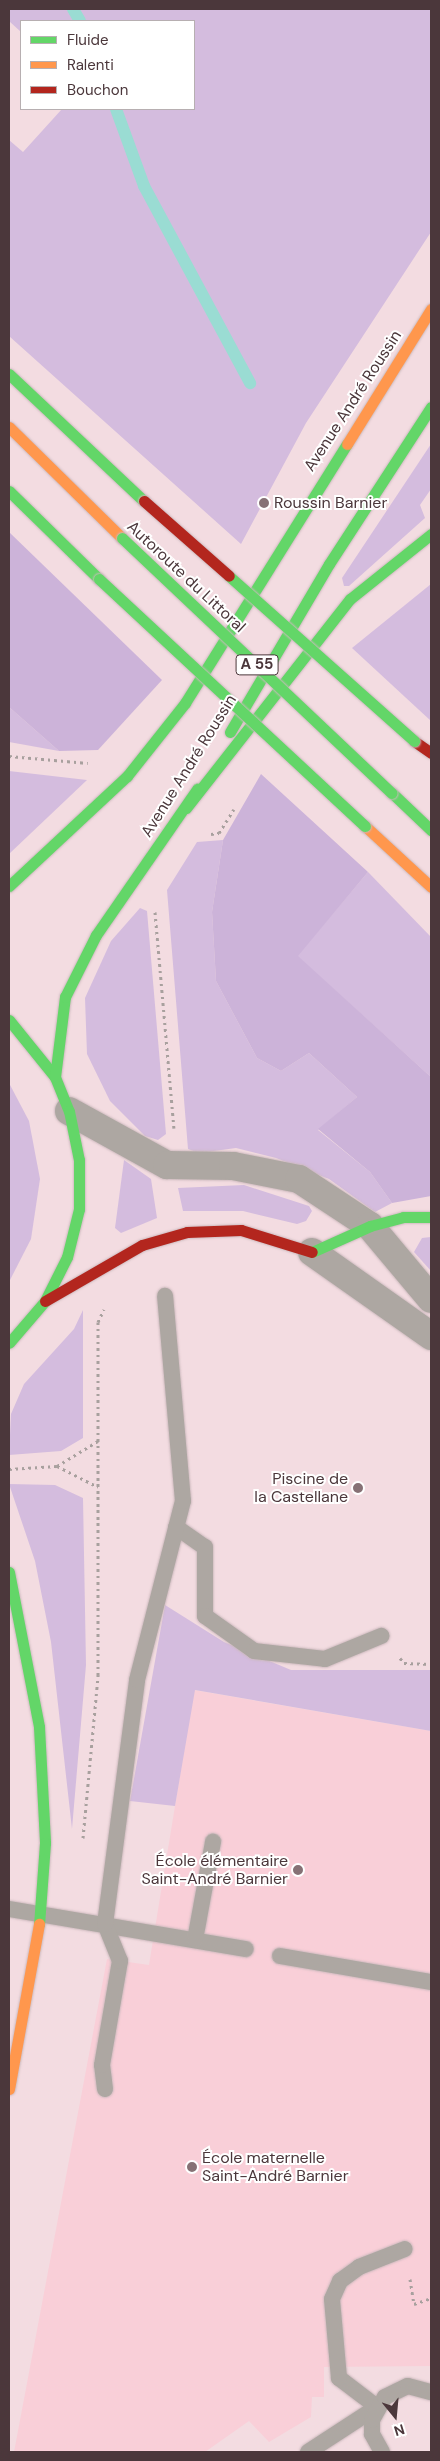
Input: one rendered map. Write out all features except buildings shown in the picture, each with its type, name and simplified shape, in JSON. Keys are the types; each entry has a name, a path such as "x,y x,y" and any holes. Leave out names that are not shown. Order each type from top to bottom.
{"main road":[{"name":"Avenue André Roussin","path":"9,886 127,776 185,703 431,309"},
{"path":"9,374 144,501 414,741 431,753"},
{"name":"Avenue André Roussin","path":"55,1077 64,997 96,935 186,808 329,564 431,407"},
{"name":"Autoroute du Littoral","path":"9,427 122,538 431,830"},
{"name":"A 55","path":"9,490 99,580 431,887"},
{"path":"186,808 350,599 431,534"},
{"path":"9,1020 55,1077 69,1111 79,1160 78,1208 67,1256 45,1301 19,1334 9,1342"},
{"path":"45,1301 142,1245 187,1232 242,1230 312,1252 370,1226 402,1217 431,1217"},
{"path":"9,1357 19,1334"},
{"path":"9,1572 39,1727 45,1843 41,1913 9,2089"}],"street":[{"path":"69,1111 167,1165 233,1166 299,1178 370,1226 431,1299"},
{"path":"312,1252 431,1336"}],"lane":[{"path":"105,2088 102,2064 120,1961 105,1924 137,1680 183,1502 165,1296"},
{"path":"176,1527 205,1547 205,1616 254,1651 325,1659 381,1636"},
{"path":"196,1940 213,1842"},
{"path":"9,1909 246,1949"},
{"path":"280,1956 431,1982"},
{"path":"377,2407 339,2378 332,2299 340,2281 359,2267 405,2249"},
{"path":"308,2452 377,2407 385,2397 408,2386 431,2392"},
{"path":"377,2407 372,2434 382,2452"}],"path":[{"path":"9,756 87,761 91,766"},
{"path":"155,910 174,1135"},
{"path":"82,1841 98,1675 98,1322 107,1302"},
{"path":"9,1469 57,1466 98,1441"},
{"path":"57,1466 98,1487"},
{"path":"405,2249 414,2304 431,2298"}],"shaded area":[{"path":"9,9 431,9 431,232 306,423 241,544 9,336 9,140 23,152 61,110 195,110 195,20 20,20 20,31 9,21"},
{"path":"431,444 431,489 420,505 425,518 349,586 344,586 342,578"},
{"path":"9,532 162,680 98,750 59,751 9,707"},
{"path":"431,584 431,721 352,648"},
{"path":"9,707 59,751 9,742"},
{"path":"9,771 87,780 9,854"},
{"path":"261,774 368,872 298,956 431,1077 431,1196 392,1203 370,1172 318,1129 357,1097 309,1053 281,1071 257,1058 216,981 212,912 223,840"},
{"path":"223,840 212,912 216,981 257,1058 281,1071 309,1053 357,1097 318,1130 370,1172 392,1203 375,1212 329,1179 276,1158 236,1148 199,1153 188,1149 167,890 197,842"},
{"path":"368,872 431,937 431,1077 297,956"},
{"path":"140,908 147,911 166,1134 158,1140 145,1136 110,1101 87,1054 85,998 111,941"},
{"path":"9,1083 29,1121 40,1179 31,1239 9,1282"},
{"path":"124,1160 151,1179 157,1218 121,1233 115,1228"},
{"path":"244,1185 309,1206 312,1211 306,1221 297,1224 243,1211 183,1211 178,1188"},
{"path":"431,1237 431,1271 414,1252 422,1238"},
{"path":"83,1310 83,1438 61,1451 9,1455 11,1414 24,1384 74,1329"},
{"path":"9,1484 55,1485 83,1498 86,1665 72,1829 51,1642 35,1561"},
{"path":"165,1605 224,1642 291,1670 431,1670 431,1731 195,1690 175,1806 130,1801"},
{"path":"194,1690 431,1731 431,2366 324,2367 324,2397 312,2397 311,2417 269,2442 249,2421 205,2452 14,2452 107,1959 149,1965"}],"waterway":[{"path":"73,9 79,20"},
{"path":"116,110 144,186 250,383"}],"traffic: fast":[{"path":"9,374 144,501"},
{"path":"230,732 329,564 431,407"},
{"path":"9,886 127,776 185,703 347,444"},
{"path":"9,491 99,579"},
{"path":"186,808 350,599 431,534"},
{"path":"122,538 392,793"},
{"path":"229,576 414,741"},
{"path":"99,579 365,826"},
{"path":"55,1077 65,997 96,935 197,789"},
{"path":"392,793 431,830"},
{"path":"9,1020 55,1077 69,1111 79,1160 79,1209 67,1257 45,1301 9,1343"},
{"path":"312,1252 370,1226 403,1217 431,1217"},
{"path":"9,1572 39,1727 45,1843 39,1924"}],"traffic: slow":[{"path":"347,444 431,309"},
{"path":"9,427 122,538"},
{"path":"365,826 431,887"},
{"path":"9,2089 39,1924"}],"traffic: jam":[{"path":"144,501 229,576"},
{"path":"414,741 431,753"},
{"path":"45,1301 142,1245 187,1232 241,1230 312,1252"}],"place":[{"name":"Roussin Barnier","path":"264,503"},
{"name":"Piscine de la Castellane","path":"358,1488"},
{"name":"École élémentaire Saint-André Barnier","path":"298,1870"},
{"name":"École maternelle Saint-André Barnier","path":"192,2167"}]}
